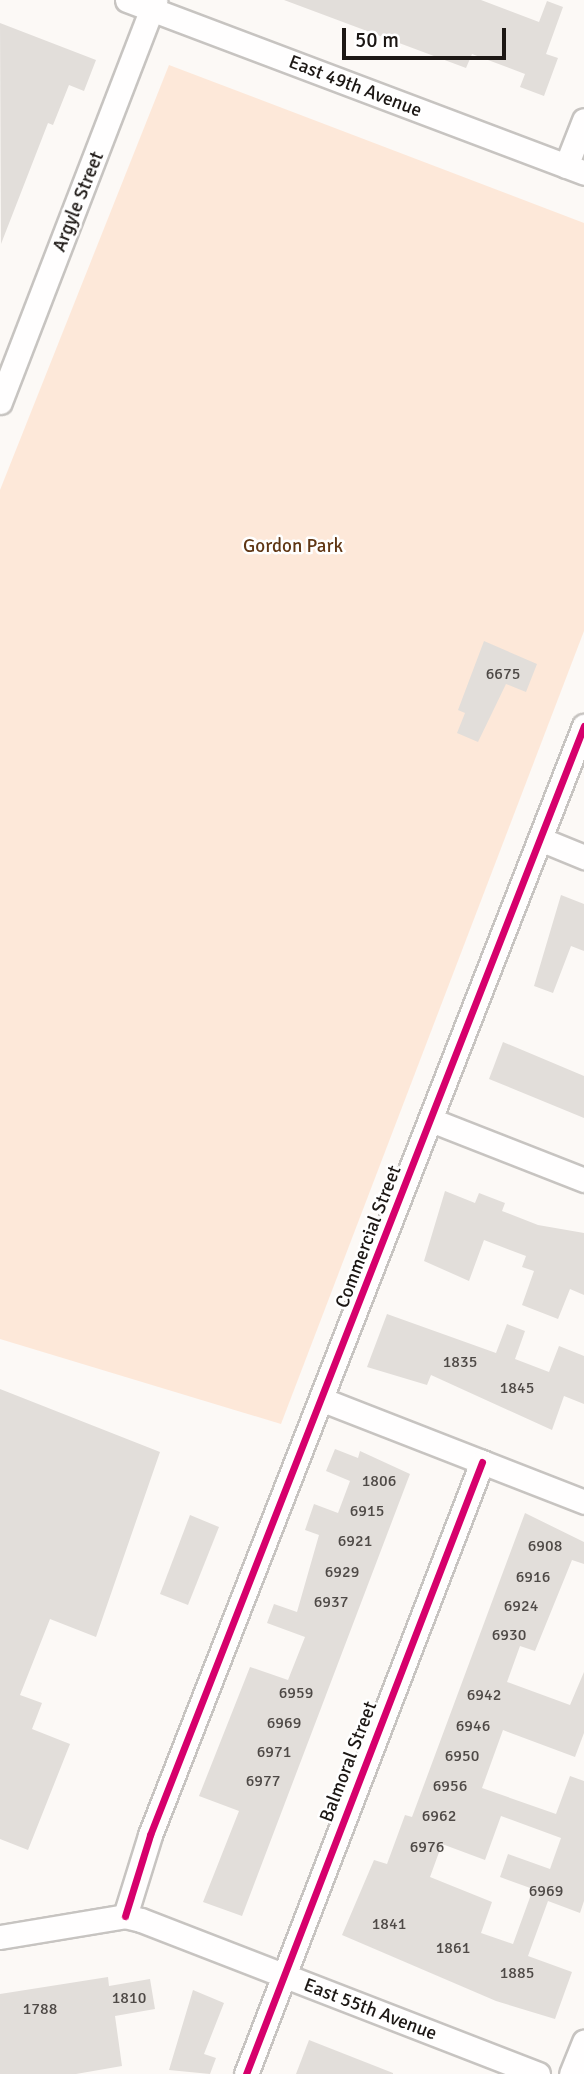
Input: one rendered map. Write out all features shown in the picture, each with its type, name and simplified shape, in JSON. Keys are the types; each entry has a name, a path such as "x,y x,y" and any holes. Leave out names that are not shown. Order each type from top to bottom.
{"street":[{"name":"East 49th Avenue","path":"127,0 153,5 575,170"},
{"name":"Argyle Street","path":"0,402 153,5"},
{"path":"575,170 584,120"},
{"name":"Commercial Street","path":"125,1916 150,1835 323,1400 584,726"},
{"path":"540,839 584,857"},
{"path":"431,1120 584,1180"},
{"path":"323,1400 584,1502"},
{"name":"Balmoral Street","path":"246,2074 482,1462"},
{"path":"0,1937 125,1916"},
{"name":"East 55th Avenue","path":"125,1916 538,2074"},
{"path":"571,2074 584,2042"}],"green space":[{"name":"Gordon Park","path":"169,65 584,223 584,631 281,1424 0,1339 0,490"}],"building":[{"path":"284,0 481,0 539,22 547,1 563,7 546,54 558,58 544,96 520,87 525,74 472,54 466,68"},
{"path":"0,23 96,60 84,91 69,85 53,125 48,123 1,244"},
{"path":"484,641 537,664 526,692 506,684 478,742 457,733 465,713 458,710"},
{"path":"561,895 584,904 584,951 571,946 553,993 534,986"},
{"path":"503,1042 584,1076 584,1118 489,1079"},
{"path":"445,1191 475,1203 479,1193 505,1203 502,1211 538,1225 584,1233 584,1295 570,1289 558,1319 522,1305 534,1271 522,1267 526,1256 484,1240 469,1281 424,1261"},
{"path":"387,1314 496,1353 507,1324 525,1331 515,1359 549,1372 559,1346 584,1356 584,1404 564,1396 552,1430 431,1375 427,1385 367,1367"},
{"path":"0,1389 160,1452 96,1637 50,1619 20,1695 42,1703 32,1729 70,1744 28,1850 0,1839"},
{"path":"335,1449 358,1458 360,1451 410,1474 242,1916 203,1902 239,1811 199,1796 250,1667 288,1680 305,1637 267,1623 274,1604 297,1612 319,1535 305,1530 314,1504 338,1513 350,1481 326,1471"},
{"path":"525,1513 584,1542 584,1564 572,1560 535,1651 520,1646 507,1682 570,1705 584,1672 584,1733 575,1757 503,1730 482,1788 556,1814 570,1776 584,1781 584,1901 580,1913 548,1901 528,1956 572,1972 555,2019 496,2001 342,1935 374,1860 387,1864 405,1815 412,1817","holes":["501,1816 561,1838 550,1869 508,1854 500,1877 533,1889 513,1944 481,1933 492,1902 430,1877 442,1844 485,1860"]},
{"path":"190,1515 219,1527 188,1605 160,1594"},
{"path":"108,1977 109,1986 150,1979 155,2009 115,2016 122,2066 76,2074 0,2074 0,1994"},
{"path":"193,1990 224,2003 204,2054 216,2058 210,2074 169,2070"},
{"path":"309,2040 393,2073 393,2074 296,2074"}],"cycle path":[{"path":"125,1916 150,1835 584,726"},
{"path":"246,2074 482,1462"}]}
